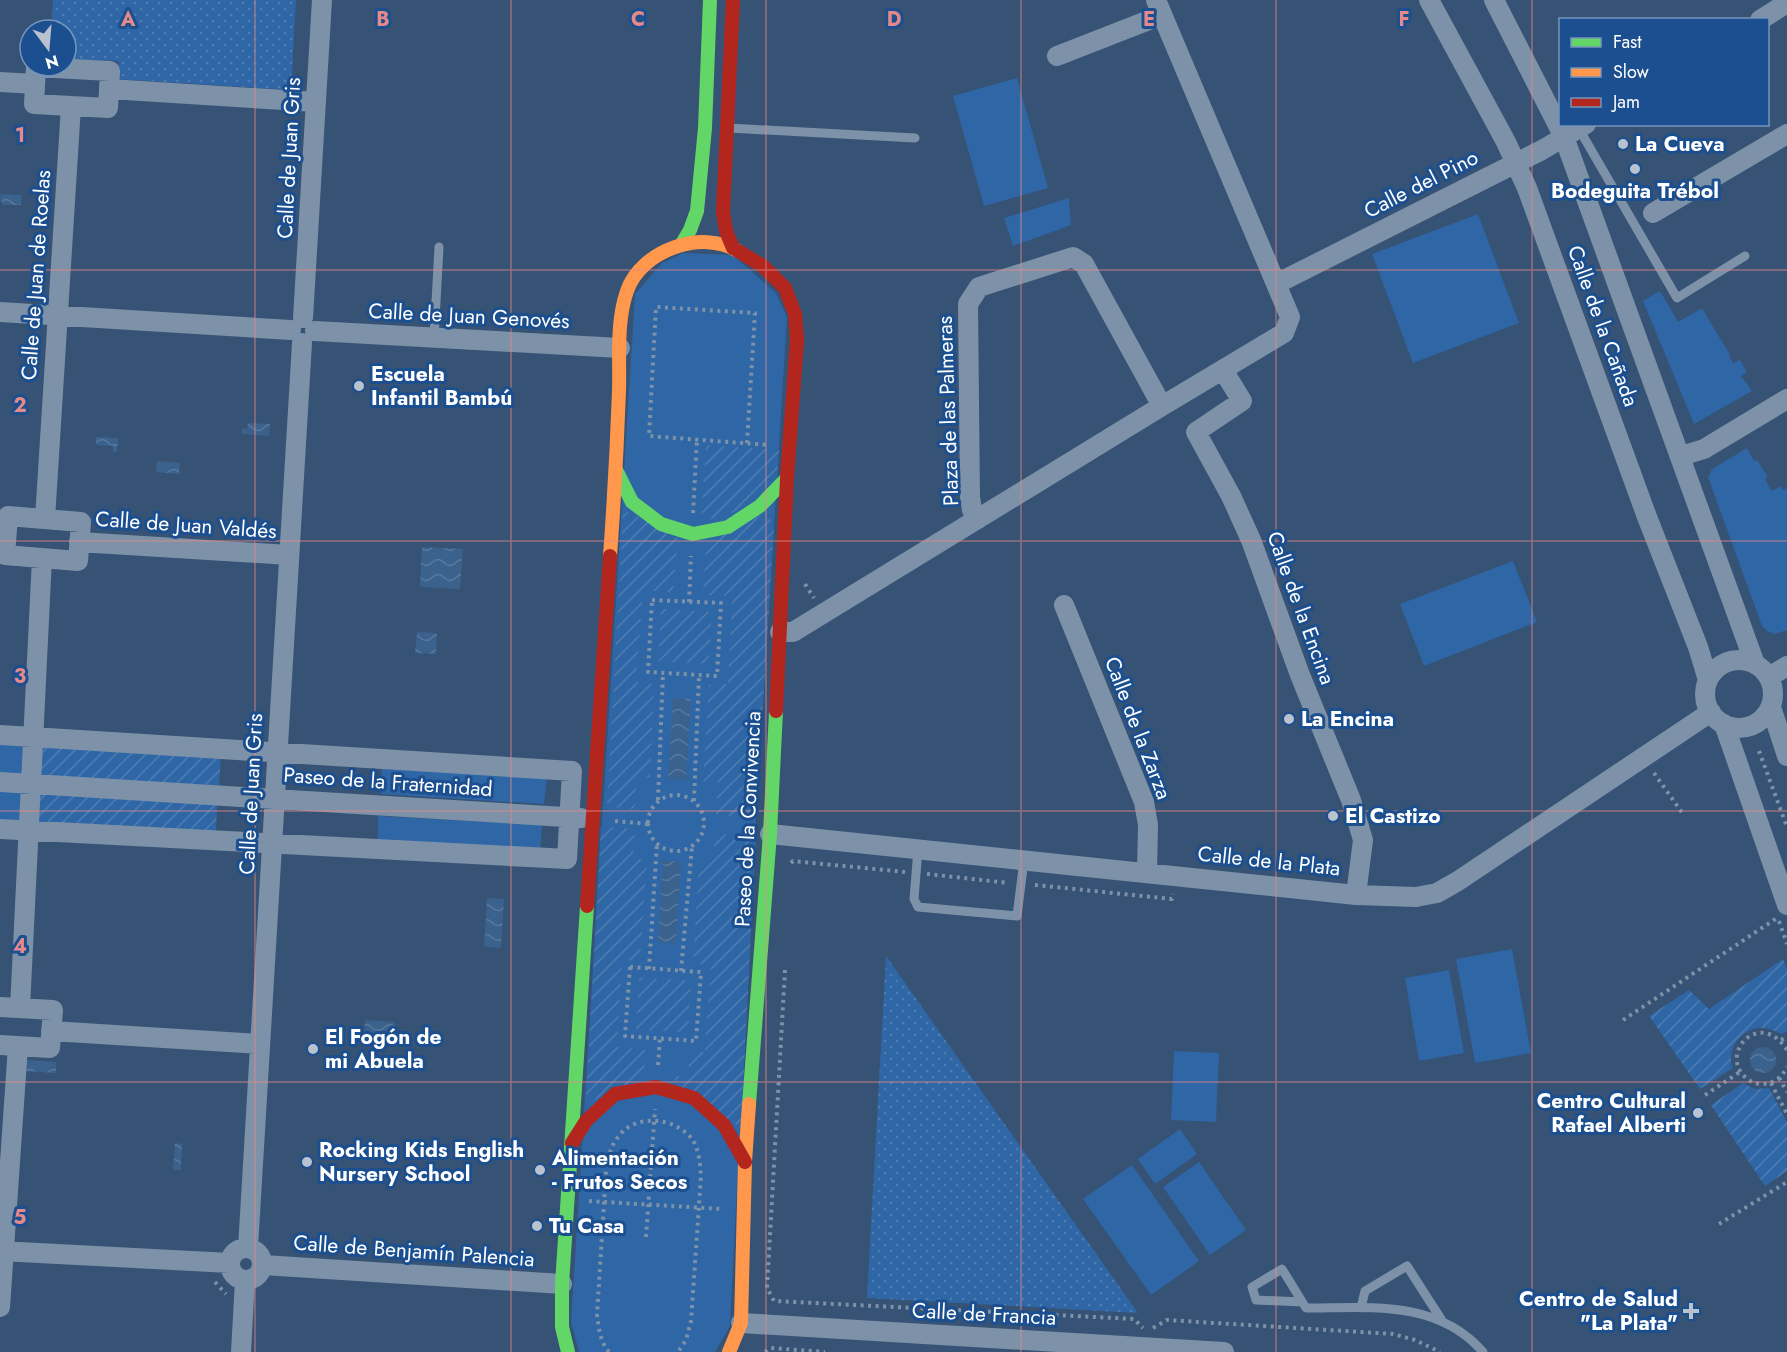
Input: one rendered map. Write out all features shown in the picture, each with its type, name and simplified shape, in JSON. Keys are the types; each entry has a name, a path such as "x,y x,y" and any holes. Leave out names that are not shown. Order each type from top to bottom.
{"street":[{"name":"Calle de Juan Gris","path":"248,1248 322,0"},
{"path":"681,245 697,211 705,128 710,0"},
{"path":"733,248 726,231 723,212 734,0"},
{"name":"Calle de la Cañada","path":"1429,0 1516,163 1527,188 1647,517 1698,647 1708,680"},
{"name":"Calle de la Cañada","path":"1494,0 1559,103"},
{"path":"1763,18 1787,3"},
{"name":"Plaza de las Palmeras","path":"780,632 793,632 1284,333 1290,317 1159,7 1057,56"},
{"path":"36,67 110,71 109,89 108,108 34,104 36,67"},
{"path":"0,82 35,84"},
{"path":"109,89 316,102"},
{"name":"Calle de Juan de Roelas","path":"45,519 71,106"},
{"name":"Calle de la Cañada","path":"1576,130 1681,456 1762,670"},
{"name":"Calle del Pino","path":"1276,284 1516,163 1576,130"},
{"path":"1653,213 1787,134"},
{"name":"Paseo de la Convivencia","path":"568,1352 562,1327 562,1284 616,469 621,318 627,291 637,274 658,254 681,245 707,242 733,248 763,266 785,288 795,314 797,341 787,478 770,834 745,1162 741,1323 729,1352"},
{"name":"Plaza de las Palmeras","path":"978,519 972,510 970,497 968,304 979,287 1073,257 1084,264 1162,406"},
{"name":"Calle de Juan Genovés","path":"0,312 620,348"},
{"name":"Calle de la Encina","path":"1223,370 1242,401 1196,432 1231,496 1251,540 1299,675 1351,800 1363,840 1356,895"},
{"path":"1681,456 1704,449 1787,399"},
{"name":"Paseo de la Convivencia","path":"616,469 632,502 661,524 693,534 728,527 760,506 787,478"},
{"name":"Calle de Juan Valdés","path":"8,516 45,519 81,522 78,561 5,555 3,537 8,516"},
{"name":"Calle de Juan Valdés","path":"79,542 289,555"},
{"path":"20,1008 42,558"},
{"name":"Calle de la Zarza","path":"1064,605 1144,802 1148,825 1147,872"},
{"path":"1782,912 1717,718 1706,702 1706,691 1708,680 1713,672 1728,662 1737,660 1762,670 1787,666"},
{"path":"1717,718 1734,727 1745,727 1756,723 1764,716 1771,707 1773,697 1762,670"},
{"path":"1771,707 1787,756"},
{"name":"Calle de la Plata","path":"770,834 1356,895 1416,897 1437,893 1458,881 1717,718"},
{"name":"Paseo de la Fraternidad","path":"0,735 572,771 570,818"},
{"name":"Paseo de la Fraternidad","path":"0,782 593,819"},
{"path":"0,829 567,859 570,818"},
{"path":"0,1007 53,1010 50,1048 9,1045 0,1307"},
{"path":"51,1031 260,1044"},
{"name":"Paseo de la Convivencia","path":"572,1144 586,1121 615,1094 656,1087 694,1098 724,1125 745,1162"},
{"path":"248,1248 255,1250 261,1257 262,1265 260,1273 254,1279 245,1280 237,1277 230,1263 238,1250 248,1248"},
{"path":"2,1252 230,1263"},
{"name":"Calle de Benjamín Palencia","path":"262,1265 562,1284"},
{"path":"241,1352 245,1280"},
{"name":"Calle de Francia","path":"741,1323 1224,1352"}],"lane":[{"path":"726,128 915,138"},
{"path":"1576,130 1677,298 1745,256"},
{"path":"434,338 439,246"},
{"path":"918,849 914,899 918,907 1017,916 1024,860"},
{"path":"1361,1308 1365,1291 1407,1266 1441,1320"},
{"path":"1302,1302 1256,1300 1252,1287 1282,1269 1306,1308 1407,1310 1441,1320 1458,1329 1483,1352"}],"path":[{"path":"747,443 755,313 656,308 648,436 747,443 791,446"},
{"path":"802,578 813,595 820,615"},
{"path":"652,600 721,603 717,676 699,675 648,672 652,600"},
{"path":"658,801 663,673"},
{"path":"694,801 699,675"},
{"path":"1759,751 1787,827"},
{"path":"1651,768 1683,814"},
{"path":"676,795 694,801 701,811 703,827 699,838 692,846 683,850 673,850 657,844 650,834 648,824 650,811 658,801 676,795"},
{"path":"593,819 648,824"},
{"path":"650,969 657,844"},
{"path":"681,971 692,846"},
{"path":"791,868 793,861 1172,899 1175,875"},
{"path":"1623,1020 1782,912"},
{"path":"785,961 767,1288 774,1300 1134,1319 1146,1332 1167,1320 1393,1334 1415,1340 1440,1352"},
{"path":"630,968 650,969 701,972 696,1041 625,1036 630,968"},
{"path":"1787,1050 1781,1040 1766,1033 1749,1035 1737,1054 1740,1072 1752,1082 1771,1083 1779,1078 1787,1067"},
{"path":"1781,1040 1787,1037"},
{"path":"646,1237 660,1038"},
{"path":"1705,1095 1740,1072"},
{"path":"1779,1078 1787,1092"},
{"path":"1771,1083 1787,1114"},
{"path":"609,1352 599,1333 597,1315 606,1172 610,1151 619,1135 636,1123 654,1120 676,1126 692,1140 699,1158 700,1176 691,1321 686,1340 678,1352"},
{"path":"1719,1224 1787,1182"},
{"path":"568,1200 744,1211"},
{"path":"214,1280 227,1296"},
{"path":"765,1352 771,1348 825,1352"}],"shaded area":[{"path":"53,0 296,0 291,90 117,79 119,61 78,59 78,18 52,18"},
{"path":"1017,78 1048,188 984,206 953,96"},
{"path":"1069,198 1071,225 1013,246 1004,218"},
{"path":"1478,214 1519,323 1413,363 1372,254"},
{"path":"683,253 733,255 776,293 787,317 756,817 730,1326 715,1352 579,1352 571,1322 635,294 662,263"},
{"path":"1660,291 1678,322 1702,308 1733,363 1740,360 1747,372 1741,376 1752,391 1694,424 1643,301"},
{"path":"706,445 779,450 777,481 743,509 701,522"},
{"path":"1747,448 1754,461 1757,460 1768,477 1765,479 1772,491 1781,486 1783,490 1787,488 1787,630 1775,634 1762,626 1708,477 1712,469"},
{"path":"629,512 678,538 673,592 643,590 636,682 654,684 650,778 636,777 635,809 607,807 623,514"},
{"path":"761,515 769,516 774,526 756,817 716,815 718,782 703,781 709,685 728,684 732,596 703,595 706,543"},
{"path":"1513,561 1537,622 1424,666 1400,604"},
{"path":"661,609 712,612 709,664 658,661"},
{"path":"0,741 26,742 24,775 0,774"},
{"path":"38,743 221,755 219,787 35,775"},
{"path":"382,765 547,776 544,804 381,794"},
{"path":"0,790 23,792 21,823 0,822"},
{"path":"35,793 217,803 216,833 34,824"},
{"path":"378,816 542,825 540,852 378,841"},
{"path":"601,826 635,829 633,858 647,860 640,961 622,960 617,1047 645,1050 644,1079 592,1101 586,1100"},
{"path":"715,834 756,836 741,1128 674,1085 675,1076 688,1077 690,1051 705,1052 711,965 693,963 699,864 708,865 713,859"},
{"path":"1512,949 1531,1053 1475,1063 1456,959"},
{"path":"886,956 1138,1313 867,1298"},
{"path":"1783,959 1787,969 1787,1031 1782,1034 1758,1028 1745,1033 1733,1049 1731,1062 1733,1068 1700,1089 1649,1016 1689,990 1709,1009"},
{"path":"1449,970 1464,1053 1419,1061 1405,978"},
{"path":"639,978 691,980 688,1032 636,1030"},
{"path":"1174,1051 1219,1053 1216,1122 1171,1120"},
{"path":"1743,1083 1755,1089 1769,1088 1787,1122 1787,1171 1765,1186 1711,1105"},
{"path":"1180,1129 1197,1154 1155,1184 1138,1159"},
{"path":"1199,1162 1246,1230 1210,1255 1163,1187"},
{"path":"1132,1165 1199,1261 1151,1295 1083,1199"}],"water":[{"path":"0,194 22,195 21,205 2,205"},
{"path":"248,423 270,424 269,436 242,434 242,428 247,429"},
{"path":"96,437 118,438 117,452 113,452 113,446 96,445"},
{"path":"157,461 180,463 179,474 156,472"},
{"path":"422,547 463,549 460,589 420,587"},
{"path":"417,632 437,633 436,654 415,653"},
{"path":"673,698 691,699 686,780 668,779"},
{"path":"663,860 681,862 676,943 658,942"},
{"path":"487,898 504,899 501,948 484,947"},
{"path":"365,1020 395,1022 394,1035 364,1033"},
{"path":"1763,1047 1772,1051 1776,1060 1772,1069 1763,1073 1754,1069 1750,1060 1754,1051"},
{"path":"25,1060 56,1062 56,1073 24,1071"},
{"path":"175,1143 182,1144 181,1170 173,1170"}],"traffic: fast":[{"path":"681,245 697,211 705,128 710,0"},
{"path":"616,470 632,502 661,524 693,534 728,527 760,506 787,478"},
{"path":"749,1104 770,834 776,711"},
{"path":"568,1352 562,1327 562,1284 587,906"}],"traffic: slow":[{"path":"610,556 619,391 619,341 621,315 627,291 634,277 645,264 674,247 707,242 738,251"},
{"path":"729,1352 741,1323 745,1162 749,1104"}],"traffic: jam":[{"path":"733,0 723,212 726,231 733,248"},
{"path":"738,251 763,266 785,288 795,314 797,341 787,478 776,711"},
{"path":"587,906 610,556"},
{"path":"572,1143 586,1121 615,1094 656,1087 694,1098 724,1125 745,1162"}],"place":[{"name":"La Cueva","path":"1623,144"},
{"name":"Bodeguita Trébol","path":"1635,169"},
{"name":"Escuela Infantil Bambú","path":"359,386"},
{"name":"La Encina","path":"1289,719"},
{"name":"El Castizo","path":"1333,816"},
{"name":"El Fogón de mi Abuela","path":"313,1049"},
{"name":"Centro Cultural Rafael Alberti","path":"1698,1113"},
{"name":"Rocking Kids English Nursery School","path":"307,1162"},
{"name":"Alimentación - Frutos Secos","path":"540,1170"},
{"name":"Tu Casa","path":"537,1226"},
{"name":"Centro de Salud \"La Plata\"","path":"1691,1311"}]}
